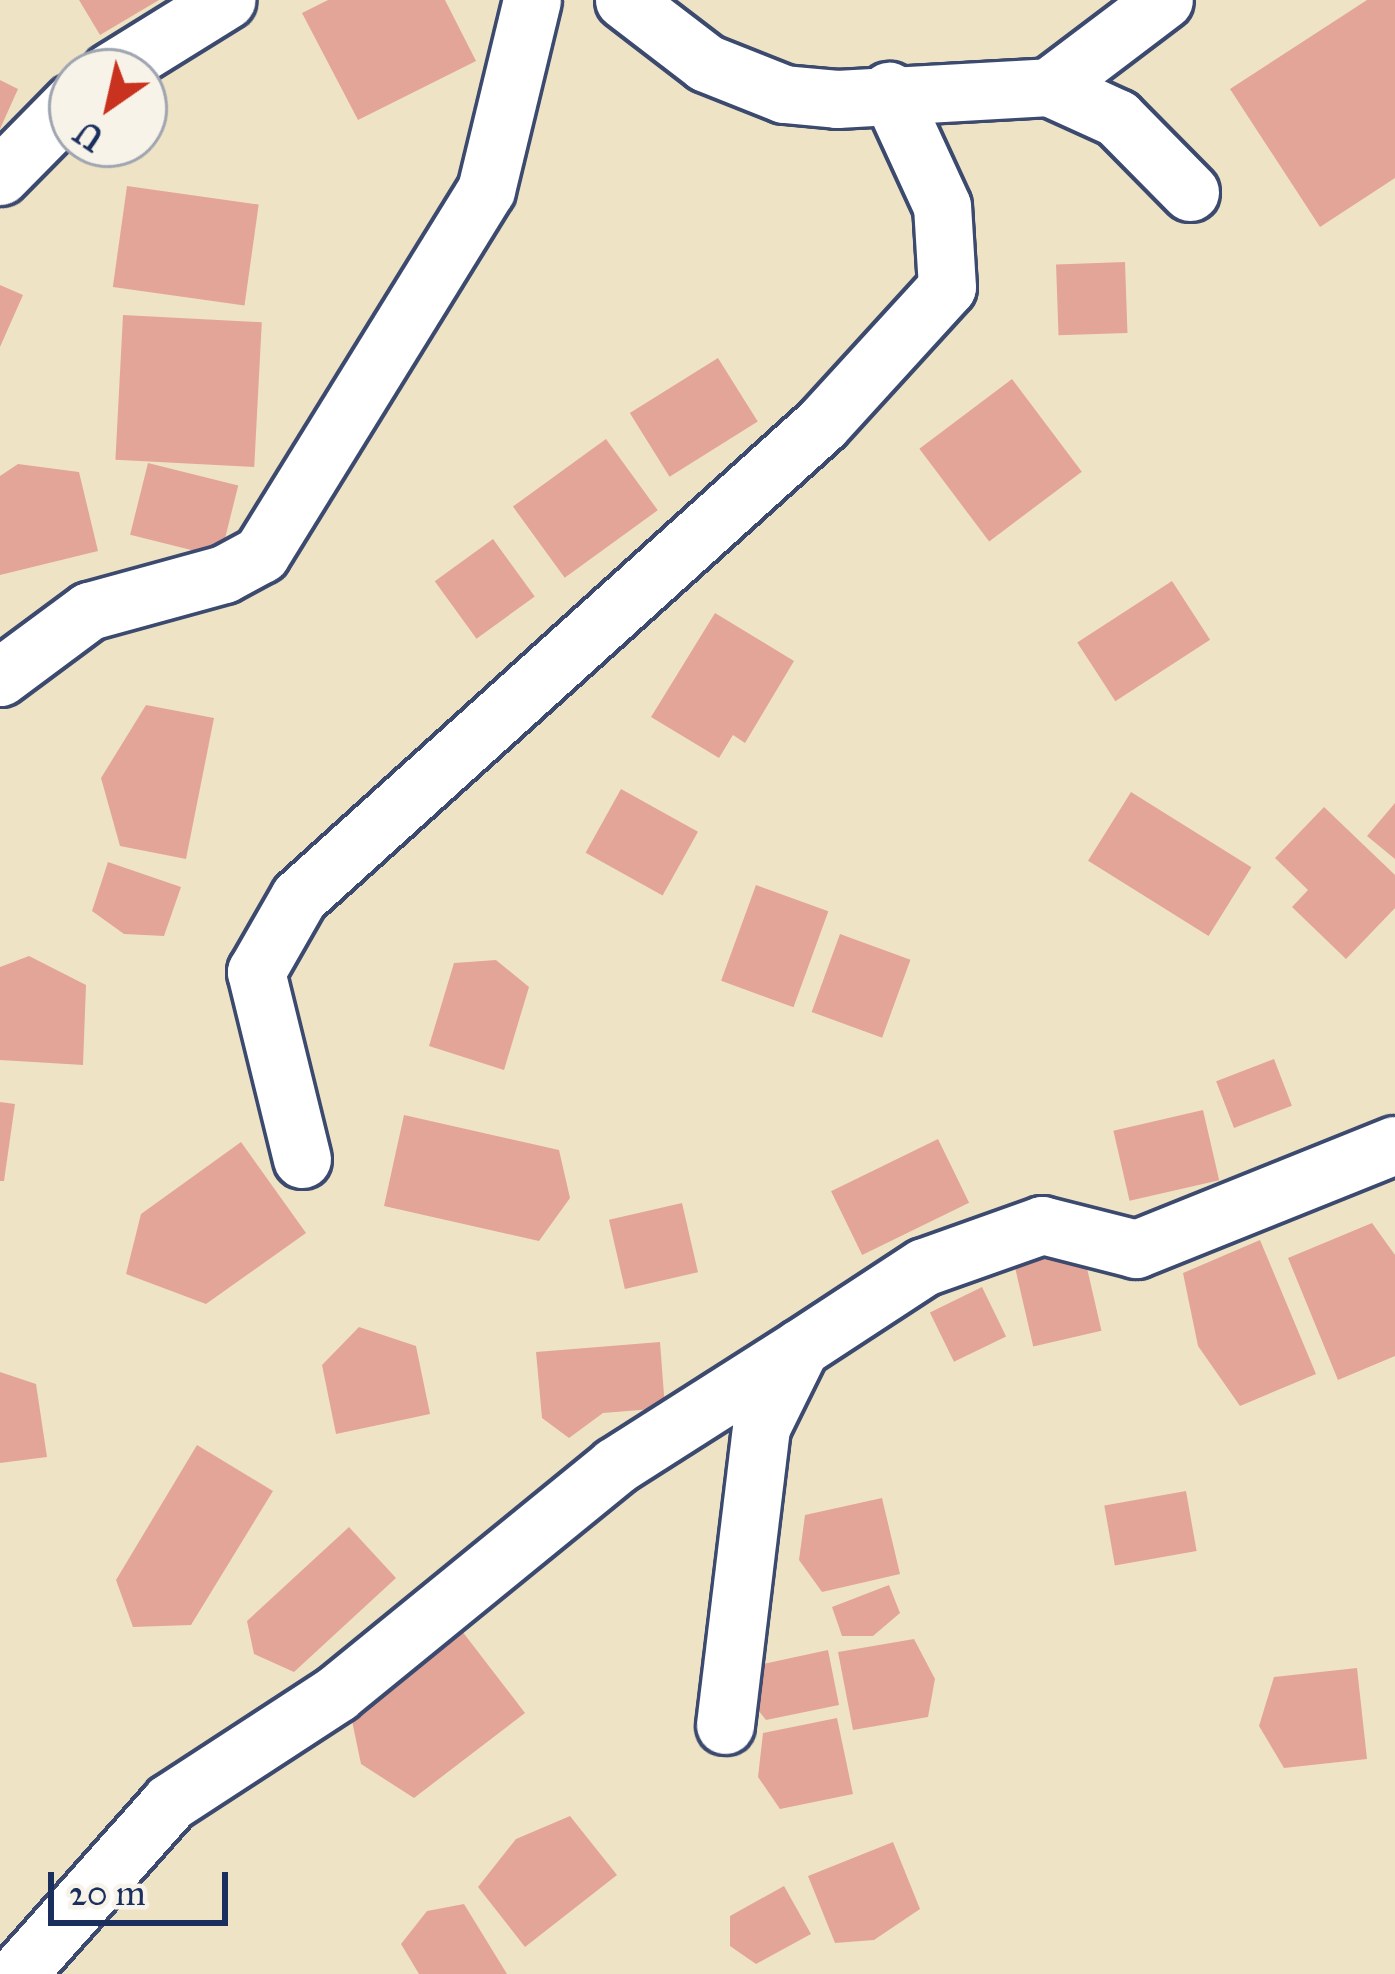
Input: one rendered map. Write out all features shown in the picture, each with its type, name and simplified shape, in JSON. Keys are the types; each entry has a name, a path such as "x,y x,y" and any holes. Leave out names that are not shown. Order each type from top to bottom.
{"street":[{"path":"149,48 226,0"},
{"path":"0,677 89,611 224,574 261,554 486,190 532,0"},
{"path":"624,0 706,63 784,94 837,99 889,91 1049,86 1117,118 1190,192"},
{"path":"1049,86 1163,0"},
{"path":"302,1159 256,972 299,897 822,424 947,287 942,206 889,91"},
{"path":"0,176 48,127"},
{"path":"17,1974 170,1802 337,1693 615,1466 924,1267 1042,1225 1136,1249 1395,1145"},
{"path":"725,1725 761,1427 800,1348"}],"building":[{"path":"79,0 159,0 100,35"},
{"path":"328,0 445,0 476,61 358,120 302,13"},
{"path":"1367,0 1395,0 1395,178 1320,227 1230,89"},
{"path":"0,80 18,89 0,129"},
{"path":"127,186 259,205 245,306 113,287"},
{"path":"1125,262 1127,333 1059,335 1056,264"},
{"path":"0,285 23,295 0,347"},
{"path":"123,315 262,322 254,467 115,460"},
{"path":"718,358 758,422 670,477 630,413"},
{"path":"1012,379 1082,472 989,541 919,449"},
{"path":"606,439 658,510 565,578 513,507"},
{"path":"148,463 238,485 220,557 130,535"},
{"path":"18,464 79,472 98,551 0,575 0,476"},
{"path":"493,539 535,596 476,639 435,581"},
{"path":"1172,581 1210,640 1115,701 1077,643"},
{"path":"715,613 794,661 745,743 733,735 719,758 651,717"},
{"path":"146,705 214,718 186,859 120,846 101,778"},
{"path":"621,789 698,832 663,896 586,853"},
{"path":"1131,792 1251,867 1208,936 1088,861"},
{"path":"1395,803 1395,859 1367,836"},
{"path":"1324,807 1395,875 1395,908 1346,959 1292,907 1308,890 1275,858"},
{"path":"108,862 181,887 164,936 124,934 92,911"},
{"path":"756,885 828,911 793,1007 721,981"},
{"path":"840,934 910,960 882,1038 812,1012"},
{"path":"29,956 86,985 83,1065 0,1060 0,967"},
{"path":"496,960 529,987 504,1070 429,1046 454,963"},
{"path":"1274,1059 1292,1106 1234,1128 1216,1081"},
{"path":"0,1102 15,1104 4,1181 0,1181"},
{"path":"1203,1110 1219,1180 1130,1201 1113,1131"},
{"path":"404,1115 559,1150 570,1198 539,1241 384,1206"},
{"path":"938,1139 969,1203 862,1255 831,1191"},
{"path":"241,1142 306,1233 206,1304 126,1274 141,1214"},
{"path":"682,1203 698,1272 625,1289 609,1220"},
{"path":"1372,1223 1395,1255 1395,1356 1338,1380 1288,1258"},
{"path":"1260,1240 1316,1374 1240,1406 1198,1346 1183,1273"},
{"path":"1081,1242 1101,1331 1033,1346 1013,1258"},
{"path":"982,1287 1006,1336 954,1362 930,1312"},
{"path":"359,1327 416,1346 430,1414 336,1434 322,1365"},
{"path":"660,1342 665,1408 603,1413 569,1438 542,1418 536,1352"},
{"path":"0,1372 36,1384 47,1457 0,1463"},
{"path":"197,1445 273,1491 191,1625 133,1627 116,1580"},
{"path":"1186,1491 1197,1551 1115,1565 1104,1505"},
{"path":"882,1498 900,1574 822,1592 799,1560 805,1515"},
{"path":"349,1527 396,1578 294,1672 254,1654 247,1621"},
{"path":"889,1585 900,1613 873,1636 842,1636 832,1607"},
{"path":"462,1631 525,1713 414,1798 361,1764 351,1716"},
{"path":"914,1639 935,1679 928,1717 853,1730 838,1652"},
{"path":"828,1650 839,1705 766,1720 749,1699 754,1666"},
{"path":"1357,1668 1367,1759 1284,1768 1259,1726 1274,1677"},
{"path":"837,1718 853,1794 780,1809 758,1777 763,1733"},
{"path":"570,1816 617,1875 525,1947 478,1887 516,1839"},
{"path":"893,1842 920,1909 874,1940 835,1943 808,1876"},
{"path":"784,1886 811,1934 756,1964 730,1946 730,1916"},
{"path":"464,1904 507,1974 419,1974 401,1944 427,1911"}]}
